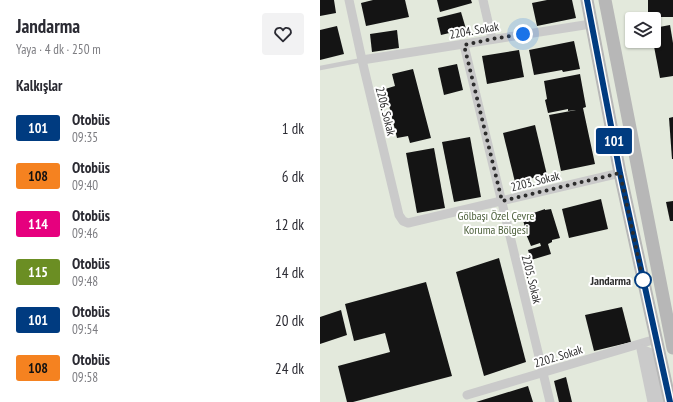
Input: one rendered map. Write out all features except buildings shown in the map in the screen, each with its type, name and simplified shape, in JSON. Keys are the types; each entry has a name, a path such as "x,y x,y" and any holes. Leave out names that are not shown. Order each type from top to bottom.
{"street":[{"name":"2206. Sokak","path":"349,0 399,215 403,221 408,223"},
{"path":"483,0 492,39"},
{"path":"587,0 620,173 670,402"},
{"path":"605,0 669,312 673,348"},
{"name":"2204. Sokak","path":"362,60 591,24"},
{"name":"2205. Sokak","path":"464,45 550,402"},
{"name":"2203. Sokak","path":"408,223 620,173"},
{"name":"2202. Sokak","path":"467,395 656,340"},
{"path":"652,402 641,349 651,353 661,402"}],"lane":[{"path":"320,68 362,60"}],"green space":[{"name":"Gölbaşı Özel Çevre Koruma Bölgesi","path":"320,0 673,0 673,402 320,402"}],"bus line":[{"name":"101","path":"587,0 620,173 670,402"}],"place":[{"name":"Jandarma","path":"643,280"}],"route":[{"path":"523,34 464,45 502,201 620,173 643,280"}]}
